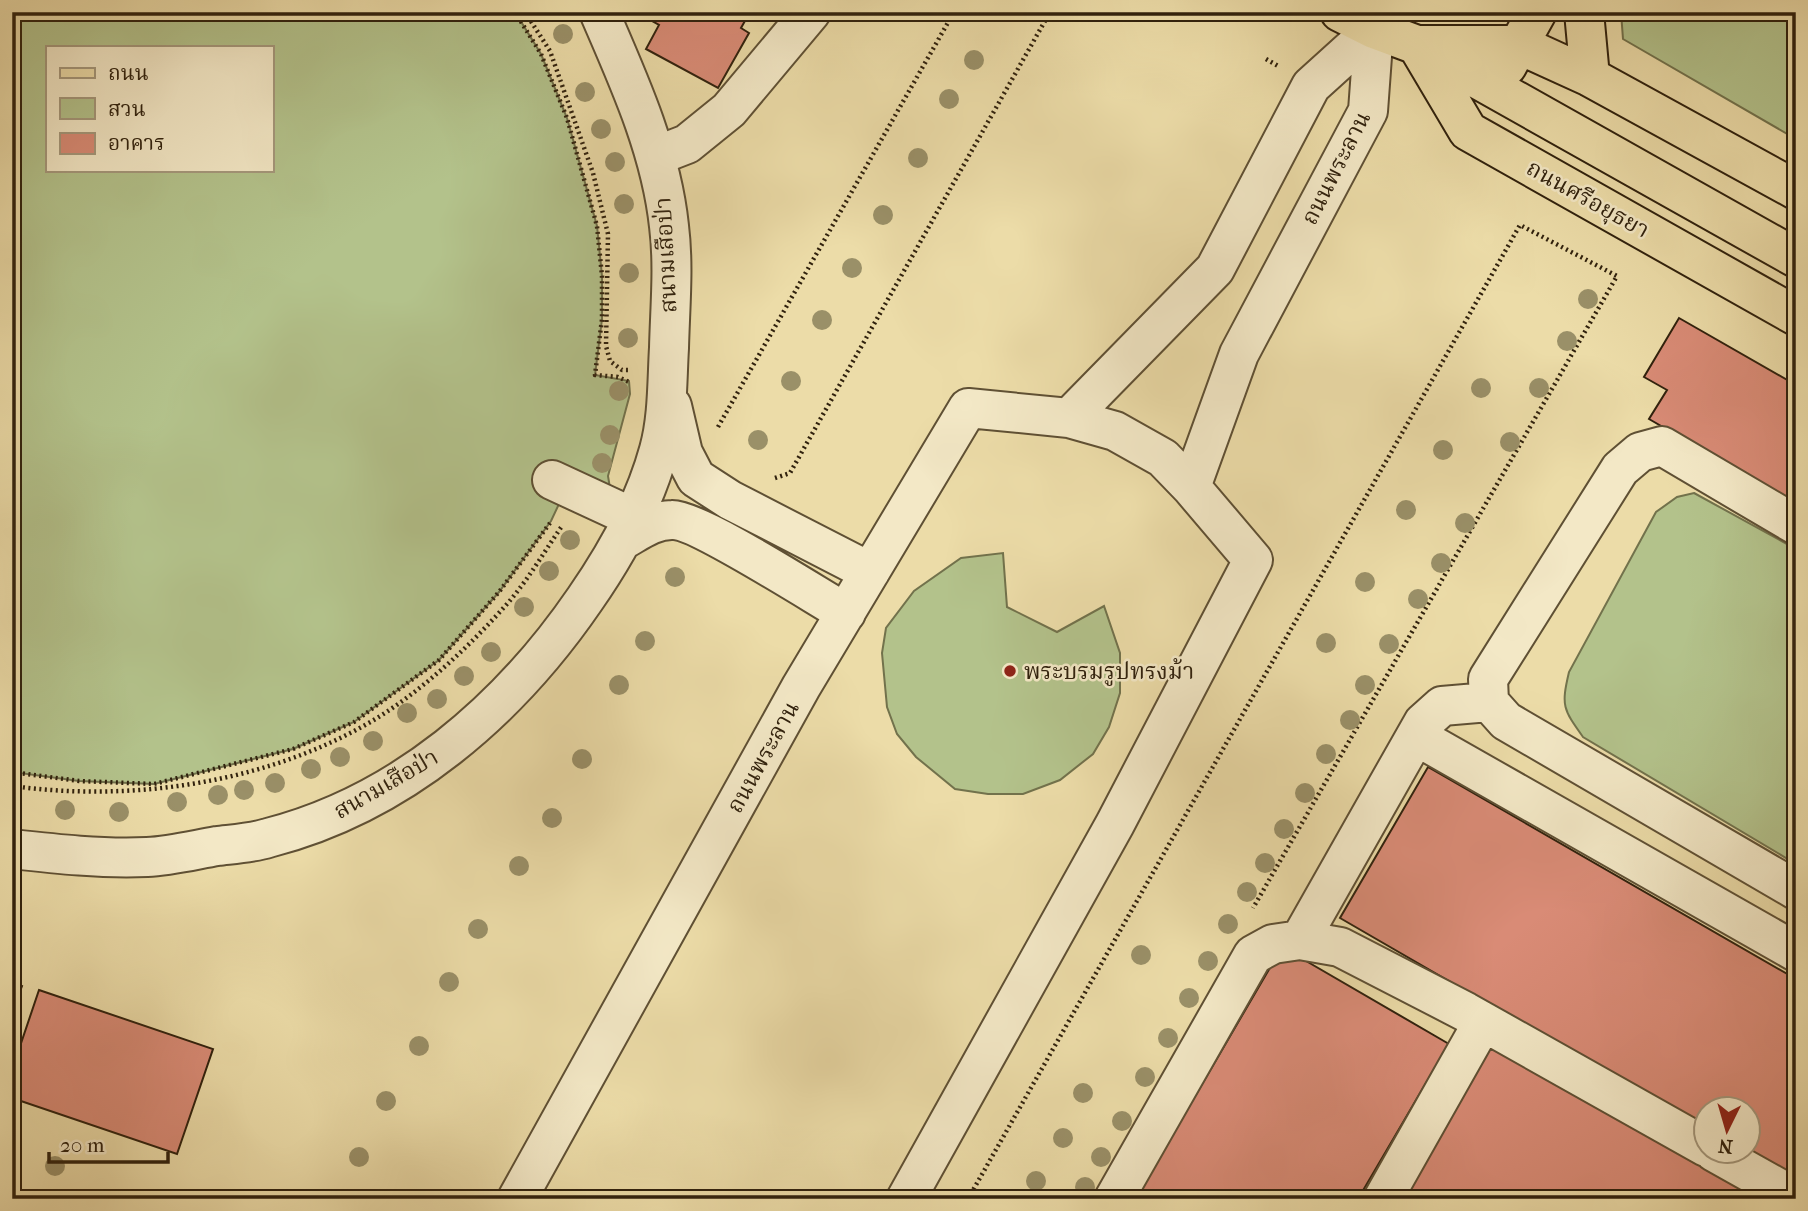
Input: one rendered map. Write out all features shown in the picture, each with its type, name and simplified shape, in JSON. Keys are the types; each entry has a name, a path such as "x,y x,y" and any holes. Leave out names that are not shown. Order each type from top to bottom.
{"main road":[{"path":"1340,12 1378,21 1716,212 1794,252"},
{"path":"1584,12 1590,77"},
{"path":"1417,45 1529,29 1590,77 1796,190"},
{"path":"1468,131 1529,29"},
{"name":"ถนนศรีอยุธยา","path":"1417,45 1468,131 1796,316"},
{"path":"1689,256 1716,212"}],"street":[{"name":"สนามเสือป่า","path":"12,849 68,855 149,857 268,838 353,808 435,758 500,704 557,640 614,556 629,529 660,448 650,377 672,273 669,224 656,156 623,66 599,12"},
{"path":"656,156 687,144 729,110 811,12"},
{"path":"1069,418 1214,269 1311,86 1378,21"},
{"name":"ถนนพระลาน","path":"1191,487 1239,354 1368,111 1378,21"},
{"name":"สนามเสือป่า","path":"650,377 696,478 730,500 870,572"},
{"name":"ถนนพระลาน","path":"517,1199 802,687 968,408 1069,418 1115,431 1163,458 1253,560 1115,824 906,1199"},
{"path":"1796,524 1662,446 1640,452 1620,469 1488,679 1489,702 1506,721 1796,890"},
{"path":"552,480 629,529"},
{"name":"สนามเสือป่า","path":"629,529 675,519 709,533 846,613"},
{"path":"1300,940 1423,723 1442,706 1489,702"},
{"path":"1416,736 1796,952"},
{"path":"1114,1199 1253,955 1273,944 1300,940 1340,947 1483,1022 1692,1139"},
{"path":"1383,1199 1483,1022"},
{"path":"1739,1166 1796,1198"}],"path":[{"path":"515,12 541,54 567,118 597,226 602,298 595,375 629,381 630,394"},
{"path":"525,12 550,51 596,185 608,234 606,346 610,361 622,370 650,377"},
{"path":"714,433 954,12"},
{"path":"771,480 790,473 1050,12"},
{"path":"968,1199 1520,225 1617,276 1250,914"},
{"path":"12,786 118,791 180,787 243,774 314,748 366,724 418,690 508,603 570,517"},
{"path":"12,772 79,781 154,784 293,749 354,722 439,660 499,592 551,522"}],"green space":[{"path":"12,12 515,12 541,54 567,118 597,226 602,276 602,319 595,375 629,381 630,394 608,476 610,488 574,472 551,521 499,592 439,660 354,722 293,749 154,784 79,781 12,772"},
{"path":"1621,12 1796,12 1796,139 1623,39"},
{"path":"1694,493 1796,549 1796,864 1583,737 1566,707 1565,693 1569,672 1656,512 1677,497"},
{"path":"1003,553 1007,607 1057,632 1104,606 1120,653 1120,693 1109,727 1093,754 1060,780 1023,794 988,794 955,789 916,757 897,734 887,707 882,653 886,628 914,591 961,558"}],"building":[{"path":"636,12 750,12 741,28 749,33 718,88 646,49 659,25"},
{"path":"1679,318 1796,385 1796,504 1649,419 1667,390 1644,377"},
{"path":"1428,767 1796,979 1796,1182 1762,1161 1762,1096 1692,1096 1692,1122 1340,918"},
{"path":"1282,947 1449,1044 1358,1199 1135,1199"},
{"path":"12,982 22,986 12,1012"},
{"path":"39,990 213,1049 177,1154 12,1098 12,1070"},
{"path":"1490,1036 1692,1150 1692,1166 1720,1166 1779,1199 1397,1199"}],"place":[{"name":"พระบรมรูปทรงม้า","path":"1010,671"}]}
